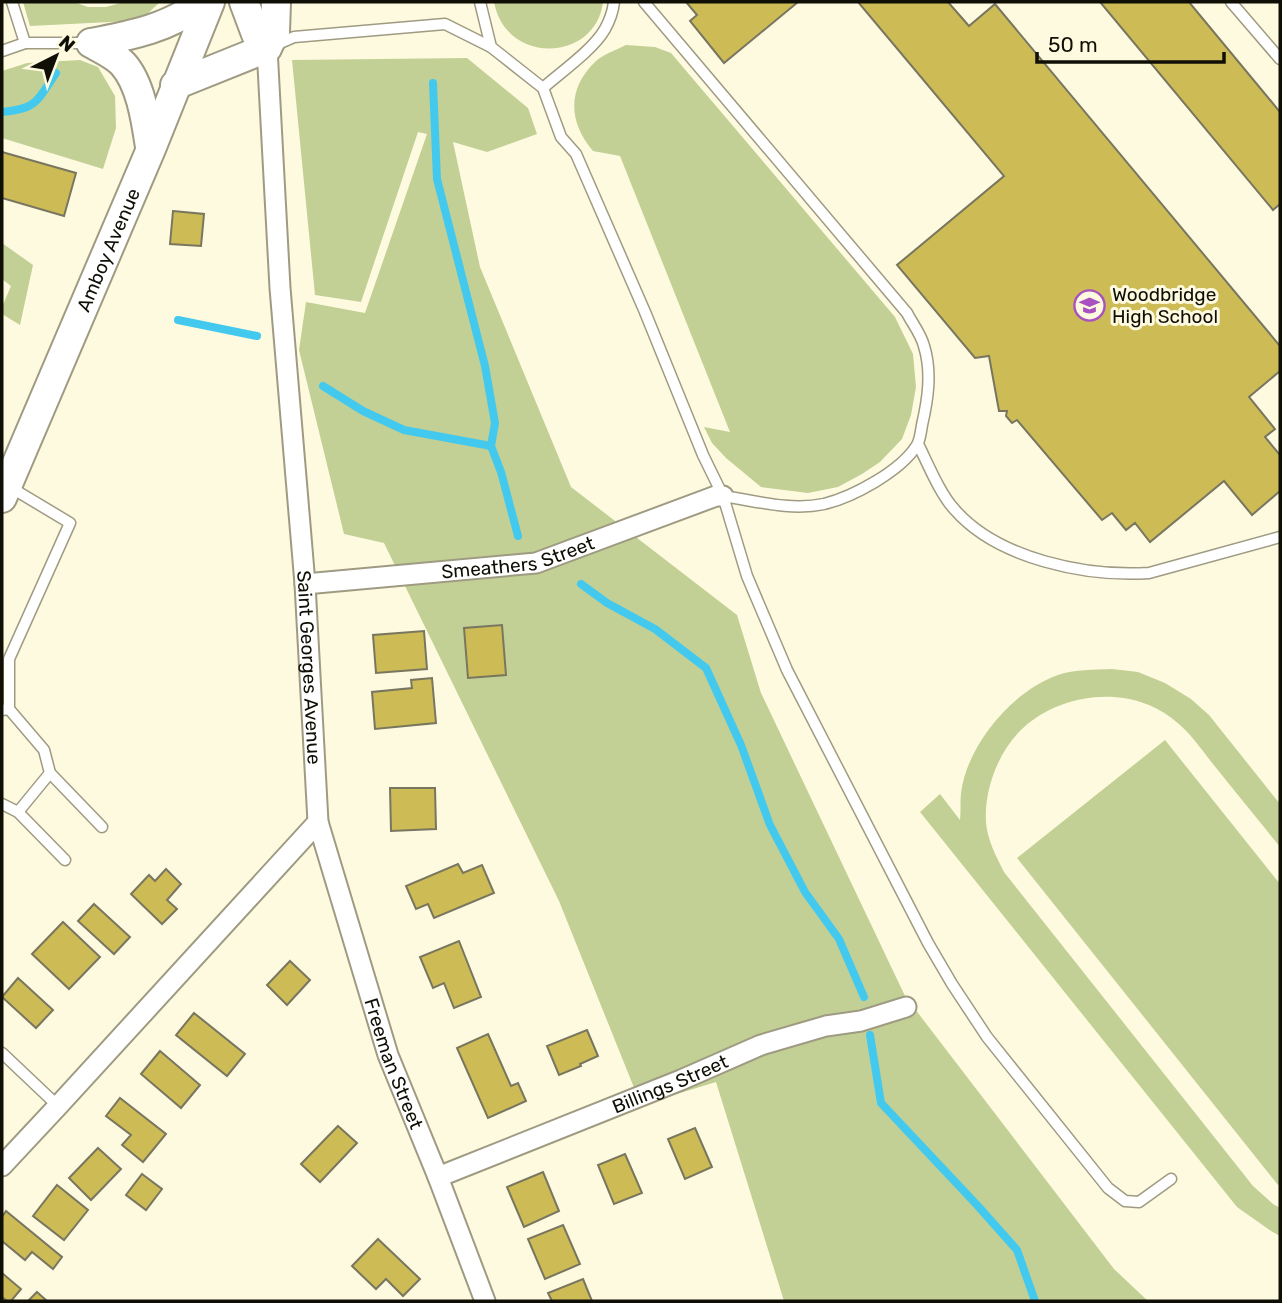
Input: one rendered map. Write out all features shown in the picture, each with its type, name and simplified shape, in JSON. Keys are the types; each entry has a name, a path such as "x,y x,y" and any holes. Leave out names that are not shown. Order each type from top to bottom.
{"main road":[{"path":"91,43 140,33 175,19 203,2"},
{"name":"Amboy Avenue","path":"4,492 151,149 210,2"},
{"path":"244,2 256,34 267,48"},
{"path":"175,85 267,48 275,32 276,2"},
{"path":"91,43 122,63 133,79 144,111 151,149"}],"street":[{"name":"Saint Georges Avenue","path":"267,48 280,288 304,584 318,822"},
{"name":"Smeathers Street","path":"304,584 536,564 716,496 723,496"},
{"path":"2,1166 318,822"},
{"name":"Freeman Street","path":"318,822 388,1055 485,1301"},
{"name":"Billings Street","path":"438,1177 761,1045 826,1026 861,1021 906,1007"}],"lane":[{"path":"12,2 25,43"},
{"path":"480,2 491,47"},
{"path":"542,88 596,41 608,22 614,2"},
{"path":"644,2 907,313 924,345 929,396 918,444 901,463 872,485 848,497 821,504 790,506 723,496"},
{"path":"1231,2 1280,59"},
{"path":"267,48 294,37 445,23 491,47 542,88 561,137 576,154 645,312 703,455 723,496 747,576 787,670 952,985 987,1037 1108,1188 1125,1201 1139,1202 1171,1178"},
{"path":"2,51 25,43 91,43"},
{"path":"918,444 953,509 979,532 1051,564 1128,575 1149,573 1280,537"},
{"path":"4,492 70,523 9,659 5,710 44,750 50,773 102,827"},
{"path":"18,812 50,773"},
{"path":"2,804 18,812 65,860"},
{"path":"2,1053 58,1107"}],"green space":[{"path":"23,2 74,2 88,7 106,7 124,2 160,2 145,16 130,21 30,26"},
{"path":"494,2 603,2 597,22 585,36 569,45 550,48 532,46 515,37 502,23"},
{"path":"626,45 655,47 671,53 895,317 913,354 916,387 911,415 902,439 880,462 838,487 808,493 761,487 726,458 712,443 704,427 730,432 620,156 593,151 575,117 576,94 587,71 606,54"},
{"path":"467,58 528,108 537,134 487,152 453,142 480,267 571,487 737,615 761,693 905,996 1114,1269 1148,1301 784,1301 716,1082 641,1105 559,901 384,543 344,534 299,350 306,302 365,313 427,134 418,132 361,302 315,295 292,60"},
{"path":"80,60 98,67 115,96 116,128 103,169 2,138 2,71 27,63"},
{"path":"2,243 33,265 20,325 2,314 2,307 11,286 2,279"},
{"path":"1112,669 1138,672 1165,683 1191,699 1209,715 1280,804 1280,847 1195,740 1179,724 1150,705 1114,697 1081,699 1049,710 1013,738 994,772 990,785 986,810 988,835 1004,872 1253,1186 1280,1208 1280,1236 1237,1207 920,812 940,794 960,820 961,793 972,757 995,722 1024,693 1064,673"},
{"path":"1165,740 1280,884 1278,1185 1017,858"}],"building":[{"path":"686,2 798,2 724,63 690,21 697,15"},
{"name":"Woodbridge High School","path":"858,2 948,2 969,26 995,4 1280,346 1280,371 1249,397 1275,429 1265,437 1280,455 1280,491 1252,515 1224,481 1150,542 1135,523 1126,530 1112,513 1102,520 1017,420 1012,423 1006,416 1007,411 999,411 989,356 975,358 897,265 1004,176"},
{"path":"1100,2 1189,2 1280,112 1280,204 1273,210"},
{"path":"2,152 76,173 64,216 2,198"},
{"path":"173,211 204,214 201,246 170,244"},
{"path":"502,625 506,675 468,678 464,628"},
{"path":"424,631 427,669 376,673 373,635"},
{"path":"432,678 436,723 375,729 372,692 412,688 411,680"},
{"path":"390,788 435,788 436,829 391,831"},
{"path":"458,864 463,873 482,865 494,893 434,918 428,904 416,909 406,886"},
{"path":"166,869 181,884 167,900 177,909 162,924 131,894 149,875 155,881"},
{"path":"94,904 130,937 114,954 78,921"},
{"path":"63,922 100,957 69,989 32,954"},
{"path":"459,941 481,997 454,1008 444,983 433,988 420,957"},
{"path":"290,961 310,980 287,1005 267,985"},
{"path":"18,978 53,1010 36,1028 2,997"},
{"path":"194,1013 245,1054 227,1076 176,1035"},
{"path":"587,1030 598,1056 559,1075 547,1046"},
{"path":"488,1034 511,1086 518,1083 526,1101 488,1118 457,1048"},
{"path":"160,1051 200,1085 181,1108 141,1074"},
{"path":"120,1098 166,1134 143,1162 122,1145 131,1135 106,1116"},
{"path":"338,1126 357,1143 320,1182 301,1164"},
{"path":"695,1128 712,1167 685,1179 668,1139"},
{"path":"98,1148 121,1169 91,1200 69,1178"},
{"path":"625,1154 642,1193 614,1204 598,1165"},
{"path":"543,1172 559,1211 524,1227 507,1187"},
{"path":"142,1174 162,1189 146,1210 126,1195"},
{"path":"57,1185 88,1210 64,1240 33,1216"},
{"path":"6,1211 62,1257 53,1269 32,1252 25,1260 2,1241 2,1217"},
{"path":"563,1225 580,1264 545,1279 528,1239"},
{"path":"378,1239 420,1279 403,1296 386,1279 376,1289 352,1266"},
{"path":"2,1273 21,1289 11,1301 2,1297"},
{"path":"583,1279 592,1301 552,1301 548,1293"},
{"path":"37,1292 47,1301 28,1301"}],"waterway":[{"path":"2,112 23,109 35,102 56,73"},
{"path":"433,83 437,179 485,366 495,423 491,446 501,472 518,536"},
{"path":"178,320 257,336"},
{"path":"323,386 363,411 404,430 491,446"},
{"path":"581,584 607,603 655,629 706,668 741,745 770,825 805,892 839,939 864,997"},
{"path":"870,1035 881,1103 1017,1250 1035,1301"}],"place":[{"name":"Woodbridge High School","path":"1089,305"}]}
